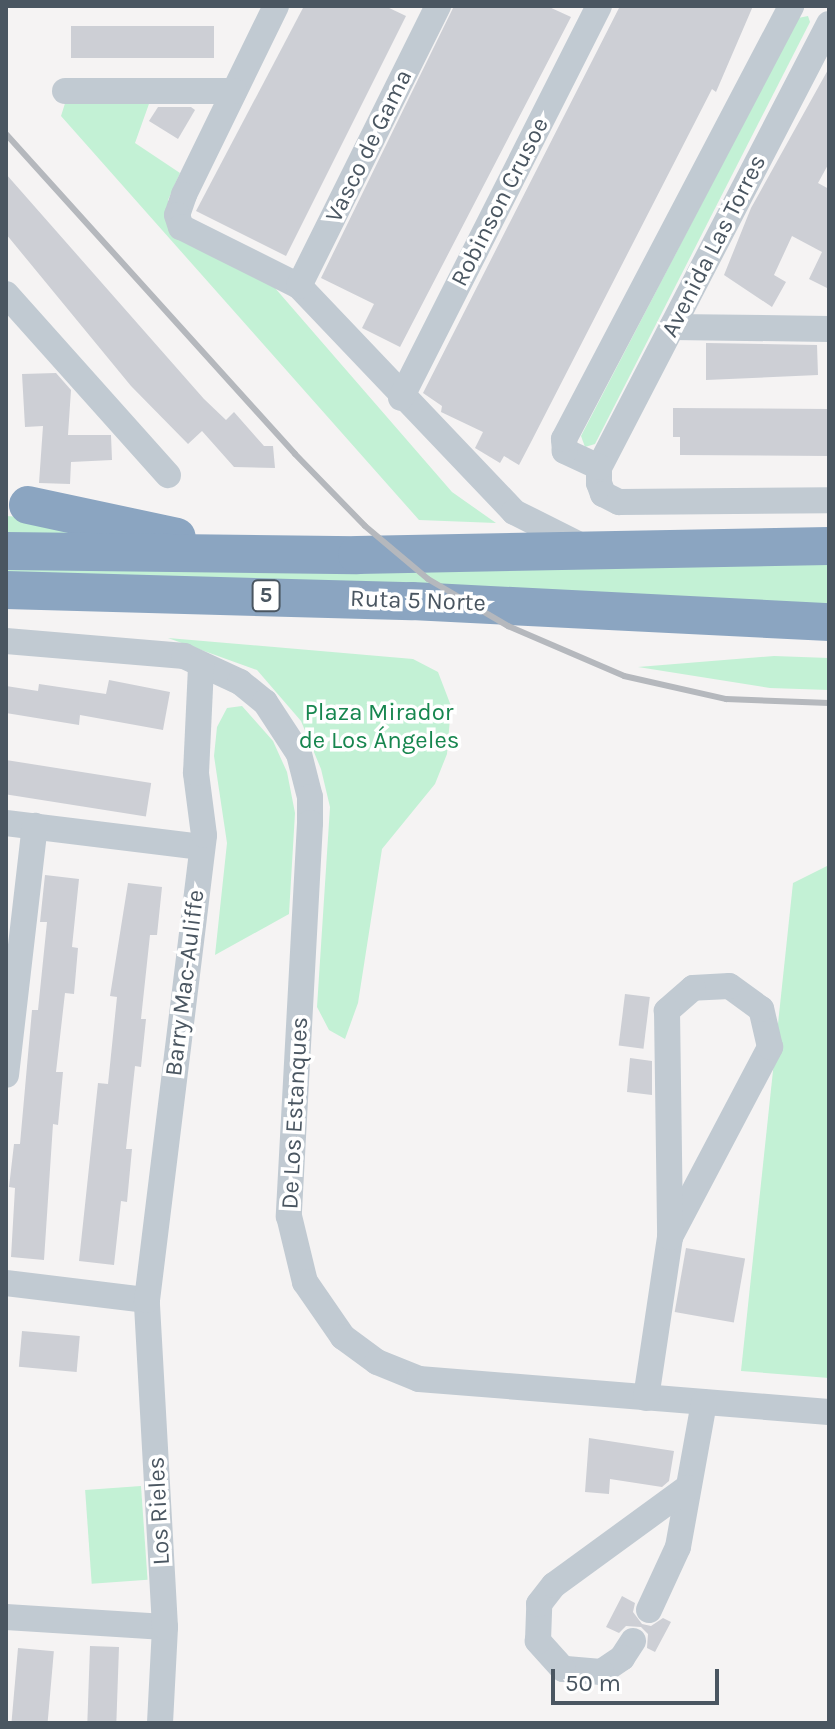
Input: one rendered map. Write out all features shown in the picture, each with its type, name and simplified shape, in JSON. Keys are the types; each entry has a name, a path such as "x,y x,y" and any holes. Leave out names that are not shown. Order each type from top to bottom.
{"highway":[{"path":"28,505 266,555"},
{"name":"Ruta 5 Norte","path":"6,551 357,555 829,546"},
{"name":"Ruta 5 Norte","path":"6,590 412,601 829,622"},
{"path":"6,608 121,591"}],"street":[{"path":"276,6 184,195 177,215 181,227 299,286 401,398 514,512 597,552"},
{"name":"Vasco de Gama","path":"299,286 438,6"},
{"name":"Robinson Crusoe","path":"401,398 599,6"},
{"name":"Avenida Las Torres","path":"791,6 564,439 565,451 599,467 829,24"},
{"path":"65,91 234,91"},
{"path":"6,294 168,475"},
{"path":"672,327 829,329"},
{"path":"599,467 603,494 619,502 829,500"},
{"path":"502,553 517,532 514,512"},
{"name":"De Los Estanques","path":"6,641 164,652 240,682 265,702 286,728 308,785 289,1216 305,1282 316,1303 343,1337 395,1372 419,1379 829,1412"},
{"name":"Barry Mac-Auliffe","path":"147,1300 202,847 196,773 201,665"},
{"path":"6,823 202,847"},
{"path":"6,1075 35,826"},
{"path":"646,1398 670,1237 667,1011 693,988 729,986 761,1009 770,1047 670,1237"},
{"path":"6,1283 147,1300"},
{"name":"Los Rieles","path":"147,1300 165,1627 160,1723"},
{"path":"649,1610 678,1547 704,1402"},
{"path":"633,1641 622,1658 601,1672 563,1669 538,1641 539,1604 554,1585 687,1488"},
{"path":"6,1617 165,1627"}],"green space":[{"path":"808,16 810,22 595,444 585,447 581,436 798,18"},
{"path":"67,97 150,101 135,143 180,173 168,200 171,222 275,288 452,492 496,523 419,520 61,116"},
{"path":"6,516 39,518 131,540 6,536"},
{"path":"6,560 829,562 829,606 6,578"},
{"name":"Plaza Mirador de Los Ángeles","path":"168,638 413,659 438,672 451,706 447,754 435,784 382,849 358,1003 345,1039 329,1030 317,1007 330,807 321,769 301,721 257,670"},
{"path":"774,656 829,658 829,690 770,688 638,667"},
{"path":"242,706 273,741 287,772 295,813 289,914 215,955 227,843 214,756 217,727 227,708"},
{"path":"829,865 829,1378 741,1371 793,883"},
{"path":"141,1486 148,1580 92,1584 85,1490"}],"building":[{"path":"304,6 385,6 406,16 286,256 196,211"},
{"path":"454,6 547,6 571,17 400,347 362,328 374,304 321,278"},
{"path":"620,6 753,6 716,92 712,89 519,465 504,456 500,463 475,448 483,432 441,412 442,406 423,393"},
{"path":"71,26 214,26 214,58 71,58"},
{"path":"829,68 829,163 818,183 829,189 829,289 809,279 822,252 792,236 774,275 786,282 772,307 724,275 751,208"},
{"path":"158,107 191,107 195,110 178,139 149,121"},
{"path":"6,174 204,399 226,420 234,412 264,446 273,446 275,468 234,467 202,431 188,444 131,386 6,234"},
{"path":"706,343 817,345 818,375 706,380"},
{"path":"56,373 71,390 68,435 111,435 112,460 71,462 70,484 39,483 43,426 25,427 22,374"},
{"path":"673,408 829,409 829,456 680,455 680,437 673,437"},
{"path":"109,680 170,692 163,730 80,715 79,725 6,713 6,686 38,691 39,684 106,694"},
{"path":"6,760 151,783 146,817 6,794"},
{"path":"45,875 79,879 72,947 78,948 74,994 65,993 56,1072 63,1072 58,1125 53,1124 44,1260 11,1257 15,1188 9,1187 14,1144 20,1144 32,1010 38,1010 47,922 40,922"},
{"path":"128,883 162,887 157,935 150,935 141,1019 146,1019 141,1067 135,1066 126,1149 132,1149 127,1202 121,1201 114,1265 79,1261 98,1083 108,1084 117,997 110,996"},
{"path":"625,994 650,997 643,1049 619,1046"},
{"path":"630,1058 652,1061 652,1095 627,1092"},
{"path":"686,1248 745,1258 734,1322 675,1312"},
{"path":"22,1331 80,1336 77,1372 19,1367"},
{"path":"589,1438 674,1451 669,1481 662,1487 610,1479 609,1494 585,1492"},
{"path":"622,1596 635,1603 633,1612 642,1624 651,1626 663,1618 671,1622 655,1652 647,1648 648,1634 641,1627 626,1626 619,1633 606,1627"},
{"path":"90,1646 119,1647 116,1723 87,1723"},
{"path":"18,1648 54,1651 48,1723 11,1723"}],"railway":[{"path":"6,134 295,454 365,526 428,579 508,626 624,676 726,699 829,703"}]}
